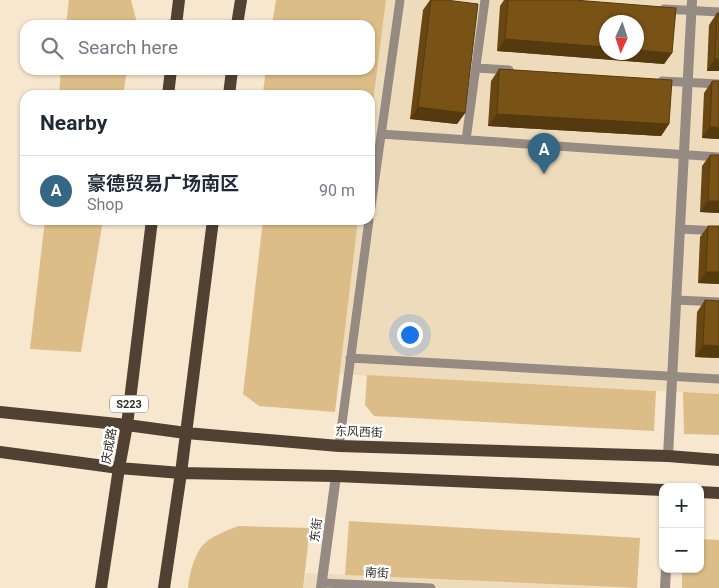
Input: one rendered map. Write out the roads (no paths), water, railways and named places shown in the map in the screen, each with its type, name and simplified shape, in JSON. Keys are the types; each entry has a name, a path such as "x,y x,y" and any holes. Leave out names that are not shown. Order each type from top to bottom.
{"main road":[{"path":"177,20 179,0"},
{"path":"239,20 241,0"},
{"path":"169,90 170,75"},
{"path":"230,90 231,75"},
{"name":"庆成路","path":"101,588 127,424 151,225"},
{"path":"164,588 181,473 212,225"},
{"name":"东风西街","path":"0,412 127,424 186,433 339,446 668,456 719,460"},
{"path":"0,452 119,468 181,473 336,476 659,490"},
{"path":"704,492 719,494"}],"street":[{"path":"668,456 692,5"},
{"name":"东街","path":"322,585 336,476"},
{"path":"665,588 666,573"}],"lane":[{"path":"375,178 400,0"},
{"path":"466,140 485,0"},
{"path":"653,8 692,5 719,12"},
{"path":"476,68 515,70"},
{"path":"649,80 719,84"},
{"path":"381,134 719,157"},
{"path":"339,446 368,225"},
{"path":"680,229 719,231"},
{"path":"676,300 719,302"},
{"path":"350,358 719,379"},
{"name":"南街","path":"322,585 431,588"}],"place":[{"name":"豪德贸易广场南区","path":"544,174"}]}
